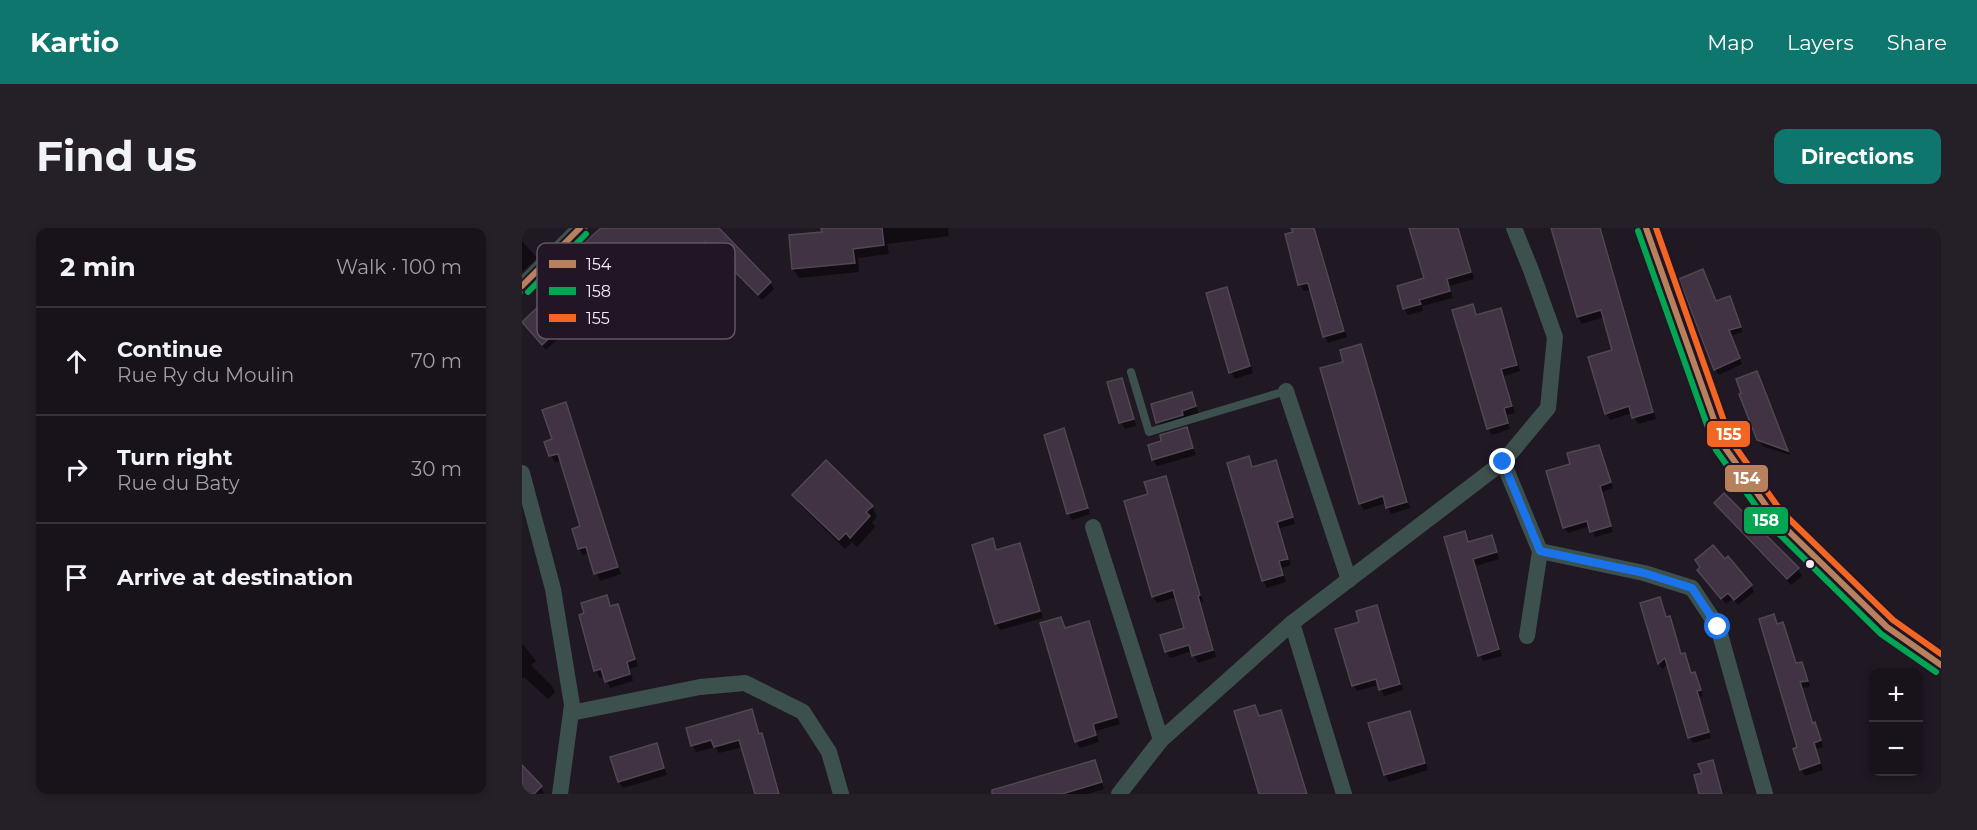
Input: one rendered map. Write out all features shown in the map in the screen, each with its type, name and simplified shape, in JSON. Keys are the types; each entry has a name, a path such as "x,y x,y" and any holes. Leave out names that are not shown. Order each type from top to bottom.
{"street":[{"path":"565,243 580,228"},
{"path":"1119,794 1161,740 1292,623 1503,462 1548,408 1555,337 1514,228"},
{"path":"1647,228 1723,445 1774,517 1887,627 1941,665"},
{"path":"522,286 537,271"},
{"path":"1286,391 1349,580"},
{"path":"1503,462 1540,551 1527,636"},
{"path":"522,473 553,589 571,709 560,794"},
{"path":"1093,527 1161,740"},
{"path":"1540,551 1644,573 1692,588 1718,627 1765,794"},
{"path":"1292,623 1344,794"},
{"path":"571,709 700,687 745,683 803,712 829,752 841,794"}],"lane":[{"path":"1131,372 1149,432 1286,391"}],"building":[{"path":"601,228 719,228 733,243 705,242 584,243"},
{"path":"821,228 882,228 884,245 853,249 855,263 792,269 789,235 822,232"},
{"path":"1291,228 1314,228 1344,331 1323,337 1308,283 1298,285 1285,234 1293,232"},
{"path":"1409,228 1458,228 1471,272 1447,279 1450,291 1419,300 1421,304 1403,309 1397,286 1424,278"},
{"path":"1551,228 1600,228 1653,412 1632,418 1629,406 1605,414 1588,357 1612,350 1601,310 1577,317"},
{"path":"735,245 771,282 758,295 735,272"},
{"path":"1703,269 1716,301 1730,296 1741,327 1729,330 1740,358 1714,370 1679,279"},
{"path":"1227,287 1250,366 1229,373 1206,293"},
{"path":"1473,304 1476,315 1501,308 1517,365 1501,369 1512,406 1504,408 1508,423 1487,429 1452,310"},
{"path":"537,308 537,339 548,339 542,345 522,322"},
{"path":"1361,344 1407,502 1386,508 1383,496 1359,504 1320,368 1343,362 1340,350"},
{"path":"1757,371 1788,451 1757,440 1739,394 1741,393 1736,379"},
{"path":"1122,378 1134,419 1119,423 1107,382"},
{"path":"1192,392 1196,406 1182,411 1183,415 1156,423 1151,404"},
{"path":"566,402 618,567 594,574 586,547 578,549 572,529 580,526 558,454 549,456 544,442 552,439 542,410"},
{"path":"1187,427 1193,448 1152,460 1148,445 1161,441 1160,435"},
{"path":"1064,428 1088,508 1067,514 1044,435"},
{"path":"1599,445 1611,482 1600,486 1611,526 1590,532 1587,521 1563,528 1546,471 1570,464 1567,453"},
{"path":"1249,456 1252,467 1276,460 1293,517 1277,522 1288,559 1279,561 1283,575 1262,581 1227,463"},
{"path":"826,460 873,506 866,512 870,516 850,538 846,533 839,540 792,495"},
{"path":"1166,476 1213,650 1192,656 1189,645 1165,652 1160,635 1184,628 1173,590 1152,597 1124,501 1148,494 1144,482"},
{"path":"1724,493 1799,568 1787,579 1714,503"},
{"path":"1465,531 1468,542 1492,535 1497,552 1473,559 1499,649 1478,656 1444,537"},
{"path":"993,538 996,550 1020,543 1040,611 995,624 972,545"},
{"path":"1713,545 1725,559 1728,556 1752,585 1734,600 1728,593 1721,599 1697,570 1700,567 1695,560"},
{"path":"607,595 610,606 618,604 635,659 627,662 630,674 605,682 601,669 594,671 579,615 584,613 581,603"},
{"path":"1660,597 1666,617 1670,616 1681,654 1685,653 1691,673 1695,672 1701,690 1697,691 1709,732 1688,738 1665,658 1658,664 1640,603"},
{"path":"1377,605 1400,684 1379,690 1376,679 1352,686 1335,629 1359,622 1356,611"},
{"path":"1774,614 1777,624 1783,622 1796,663 1802,662 1808,681 1800,682 1813,724 1815,722 1821,740 1814,743 1820,763 1800,770 1793,749 1797,747 1759,619"},
{"path":"1061,617 1065,628 1089,621 1117,717 1093,724 1096,735 1075,742 1040,623"},
{"path":"1255,705 1259,716 1281,710 1307,794 1259,794 1234,711"},
{"path":"752,709 759,734 762,733 779,794 755,794 739,740 714,747 711,740 691,746 686,728"},
{"path":"1410,711 1425,763 1384,775 1368,723"},
{"path":"657,743 664,768 618,782 610,757"},
{"path":"1095,760 1102,782 1062,794 992,794 992,790"},
{"path":"1713,760 1722,794 1699,794 1694,775 1702,773 1698,764"},
{"path":"522,765 542,786 534,794 522,794"}],"transit line":[{"name":"154","path":"565,243 580,228"},
{"name":"154","path":"1646,228 1723,445 1774,517 1887,627 1941,665"},
{"name":"155","path":"1656,228 1731,441 1781,511 1893,620 1941,654"},
{"name":"158","path":"1638,231 1716,450 1768,523 1881,634 1936,672"},
{"name":"158","path":"577,243 586,234"},
{"name":"154","path":"522,286 537,271"},
{"name":"158","path":"528,292 537,283"}],"route":[{"path":"1503,462 1540,551 1644,573 1692,588 1718,627"}]}
